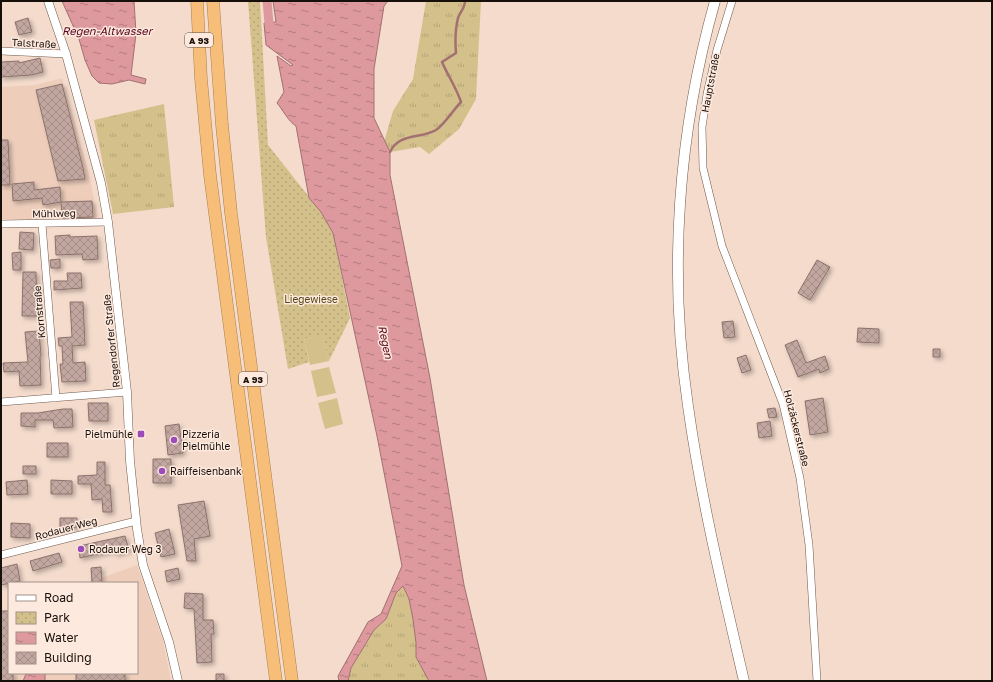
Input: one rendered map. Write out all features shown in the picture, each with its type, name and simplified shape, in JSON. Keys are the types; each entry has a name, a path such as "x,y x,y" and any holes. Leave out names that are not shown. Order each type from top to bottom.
{"highway":[{"name":"A 93","path":"197,1 201,79 210,175 276,681"},
{"name":"A 93","path":"213,1 230,213 292,681"}],"main road":[{"name":"Hauptstraße","path":"715,1 697,72 686,140 680,204 678,267 682,347 688,405 711,536 744,681"}],"street":[{"name":"Regendorfer Straße","path":"48,1 66,54 93,150 108,222 127,392 130,461 136,521 143,565 169,642 178,681"},
{"name":"Hauptstraße","path":"703,168 702,127 707,94 716,50 732,1"},
{"name":"Talstraße","path":"1,51 66,54"},
{"name":"Holzäckerstraße","path":"703,168 722,246 783,404 798,472 809,545 817,681"},
{"name":"Mühlweg","path":"1,224 108,222"},
{"name":"Kornstraße","path":"42,224 56,398"},
{"path":"1,402 127,392"},
{"name":"Rodauer Weg","path":"1,555 136,521"}],"shaded area":[{"path":"62,78 90,178 97,216 94,219 1,219 1,87 35,85"},
{"path":"137,565 163,641 171,681 1,681 1,646 8,674 138,674 138,582 91,582"}],"green space":[{"name":"Liegewiese","path":"248,1 260,1 268,145 321,212 333,233 350,318 329,361 322,335 304,339 309,362 288,369 266,237"},
{"path":"426,1 481,1 476,99 459,129 429,154 420,147 390,152 384,142 393,111 413,79"},
{"path":"164,104 174,207 113,214 94,120"},
{"path":"322,334 329,361 310,365 304,339"},
{"path":"329,367 336,393 317,397 311,371"},
{"path":"337,398 343,424 325,429 318,403"},
{"path":"403,585 409,599 413,619 416,657 429,681 348,681 351,668 374,630 386,619 396,593"}],"water":[{"name":"Regen-Altwasser","path":"62,1 134,1 136,34 131,75 146,79 145,84 129,80 112,84 99,83 92,76 85,60 79,39"},
{"name":"Regen","path":"273,1 388,1 384,6 374,69 374,118 390,152 390,175 430,378 464,585 487,681 429,681 416,657 413,619 409,599 403,586 396,593 386,619 374,630 351,668 348,681 339,681 338,676 368,622 381,614 402,566 377,436 333,233 321,212 309,198 296,126 277,103 284,92 277,56 291,66 293,65 266,45 264,23 276,22"},
{"path":"26,674 45,674 45,681 23,681"}],"building":[{"path":"28,18 32,32 19,35 15,22"},
{"path":"40,58 43,72 31,75 1,77 1,62 19,61 19,63"},
{"path":"62,84 85,179 58,181 36,90"},
{"path":"1,140 8,140 10,185 1,185"},
{"path":"34,182 34,190 60,187 61,202 43,205 42,198 13,201 12,184"},
{"path":"92,201 93,217 62,218 61,202"},
{"path":"20,232 34,233 33,250 19,249"},
{"path":"70,235 70,237 97,236 98,259 83,260 82,254 56,255 55,236"},
{"path":"21,252 21,270 13,270 12,253"},
{"path":"60,259 60,268 51,268 50,260"},
{"path":"817,260 830,267 810,300 798,293"},
{"path":"23,272 36,272 37,316 22,316"},
{"path":"67,273 81,273 82,288 54,290 54,281 68,281"},
{"path":"70,302 83,302 85,345 72,346 73,363 85,362 86,381 62,382 60,364 63,364 62,346 59,346 58,338 72,337"},
{"path":"733,321 735,337 724,338 722,322"},
{"path":"858,328 879,329 879,343 857,342"},
{"path":"39,331 41,385 20,386 19,371 4,372 3,363 28,362 25,332"},
{"path":"797,340 806,363 825,356 829,369 820,373 819,369 798,377 785,345"},
{"path":"933,349 940,349 940,357 933,357"},
{"path":"746,355 751,370 742,373 737,358"},
{"path":"823,398 828,432 810,435 805,401"},
{"path":"88,403 108,403 108,421 89,421"},
{"path":"775,408 777,417 769,418 767,409"},
{"path":"72,409 73,427 54,428 53,420 35,420 35,427 21,426 21,413 38,413"},
{"path":"770,421 772,436 759,438 757,423"},
{"name":"Pizzeria Pielmühle","path":"179,424 183,453 168,455 165,426"},
{"path":"47,443 68,443 68,457 47,457"},
{"name":"Raiffeisenbank","path":"153,459 171,459 171,483 153,483"},
{"path":"97,462 105,462 105,485 110,485 112,512 103,512 102,499 92,500 91,484 78,484 78,476 97,475"},
{"path":"23,466 36,466 36,474 23,474"},
{"path":"27,480 28,494 7,495 6,482"},
{"path":"51,480 72,481 72,494 51,494"},
{"path":"204,501 210,536 194,539 196,561 187,561 178,505"},
{"path":"60,518 77,518 77,527 60,528"},
{"path":"11,523 30,524 30,538 11,537"},
{"path":"169,529 175,554 161,557 155,533"},
{"path":"125,536 129,550 116,554 115,550 80,558 79,546"},
{"path":"59,553 62,562 33,571 30,561"},
{"path":"17,564 20,581 8,582 8,584 1,585 1,568"},
{"path":"101,567 102,582 92,582 91,568"},
{"path":"178,568 180,579 167,582 165,571"},
{"path":"185,593 203,594 203,620 213,620 214,634 211,634 212,662 197,663 194,609 184,608"},
{"path":"1,611 8,611 8,674 13,674 13,681 1,681"},
{"path":"76,674 125,674 125,681 76,681"},
{"path":"216,674 224,674 224,681 216,681"}],"waterway":[{"path":"267,1 269,23"},
{"path":"390,152 394,146 404,139 430,133 436,130 461,102 442,62 456,53 457,22 465,1"}],"place":[{"name":"Pielmühle","path":"141,434"},
{"name":"Pizzeria Pielmühle","path":"174,440"},
{"name":"Raiffeisenbank","path":"162,471"},
{"name":"Rodauer Weg 3","path":"81,549"}]}
